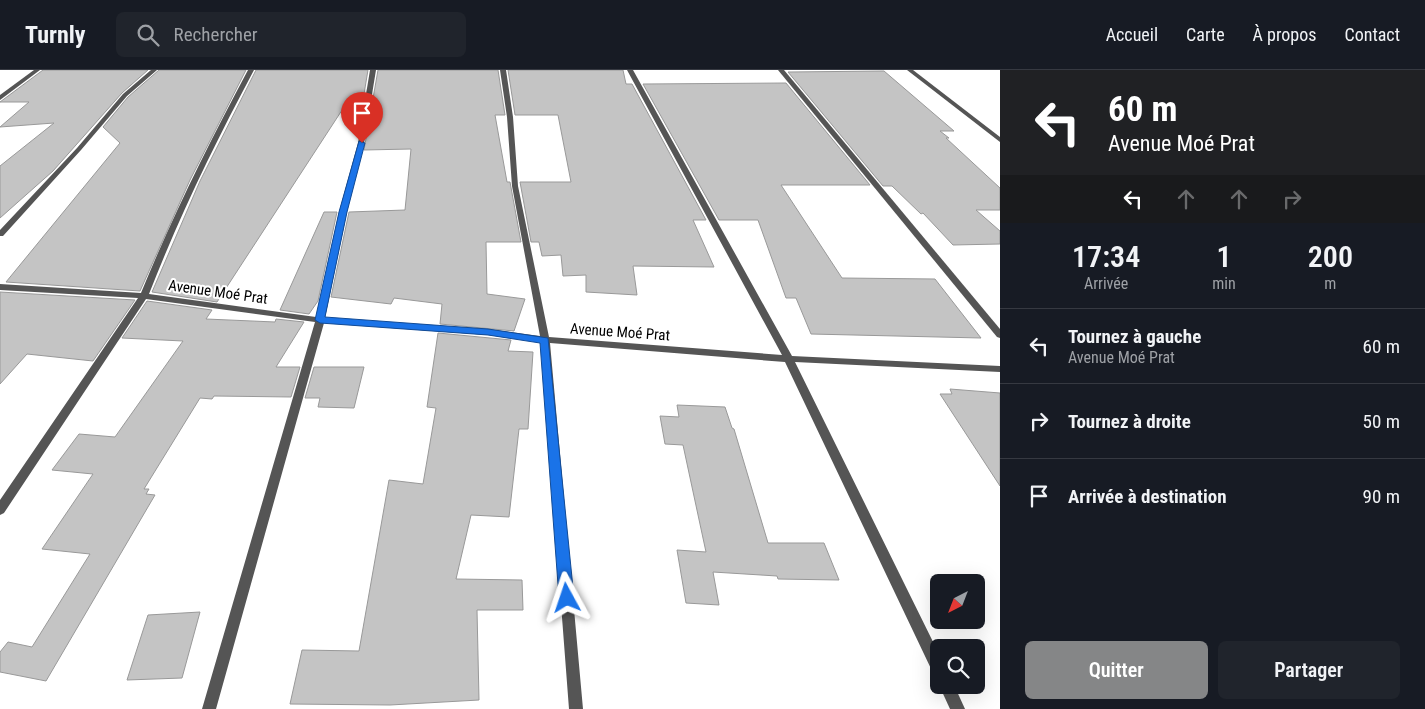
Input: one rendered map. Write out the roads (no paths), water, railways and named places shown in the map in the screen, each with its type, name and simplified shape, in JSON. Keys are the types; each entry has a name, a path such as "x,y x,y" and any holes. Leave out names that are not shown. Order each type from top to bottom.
{"street":[{"path":"0,98 37,70"},
{"path":"0,234 79,149 125,95 154,70"},
{"path":"0,510 144,296 168,236 220,128 251,70"},
{"path":"209,709 320,320 343,212 362,143 373,70"},
{"path":"503,70 510,117 515,186 545,340 576,709"},
{"path":"630,70 789,359 930,651"},
{"path":"781,70 1000,335"},
{"path":"910,70 1000,140"},
{"name":"Avenue Moé Prat","path":"0,287 144,296 320,320 488,332 545,340 789,359 1000,369"},
{"path":"950,694 958,709"}]}
